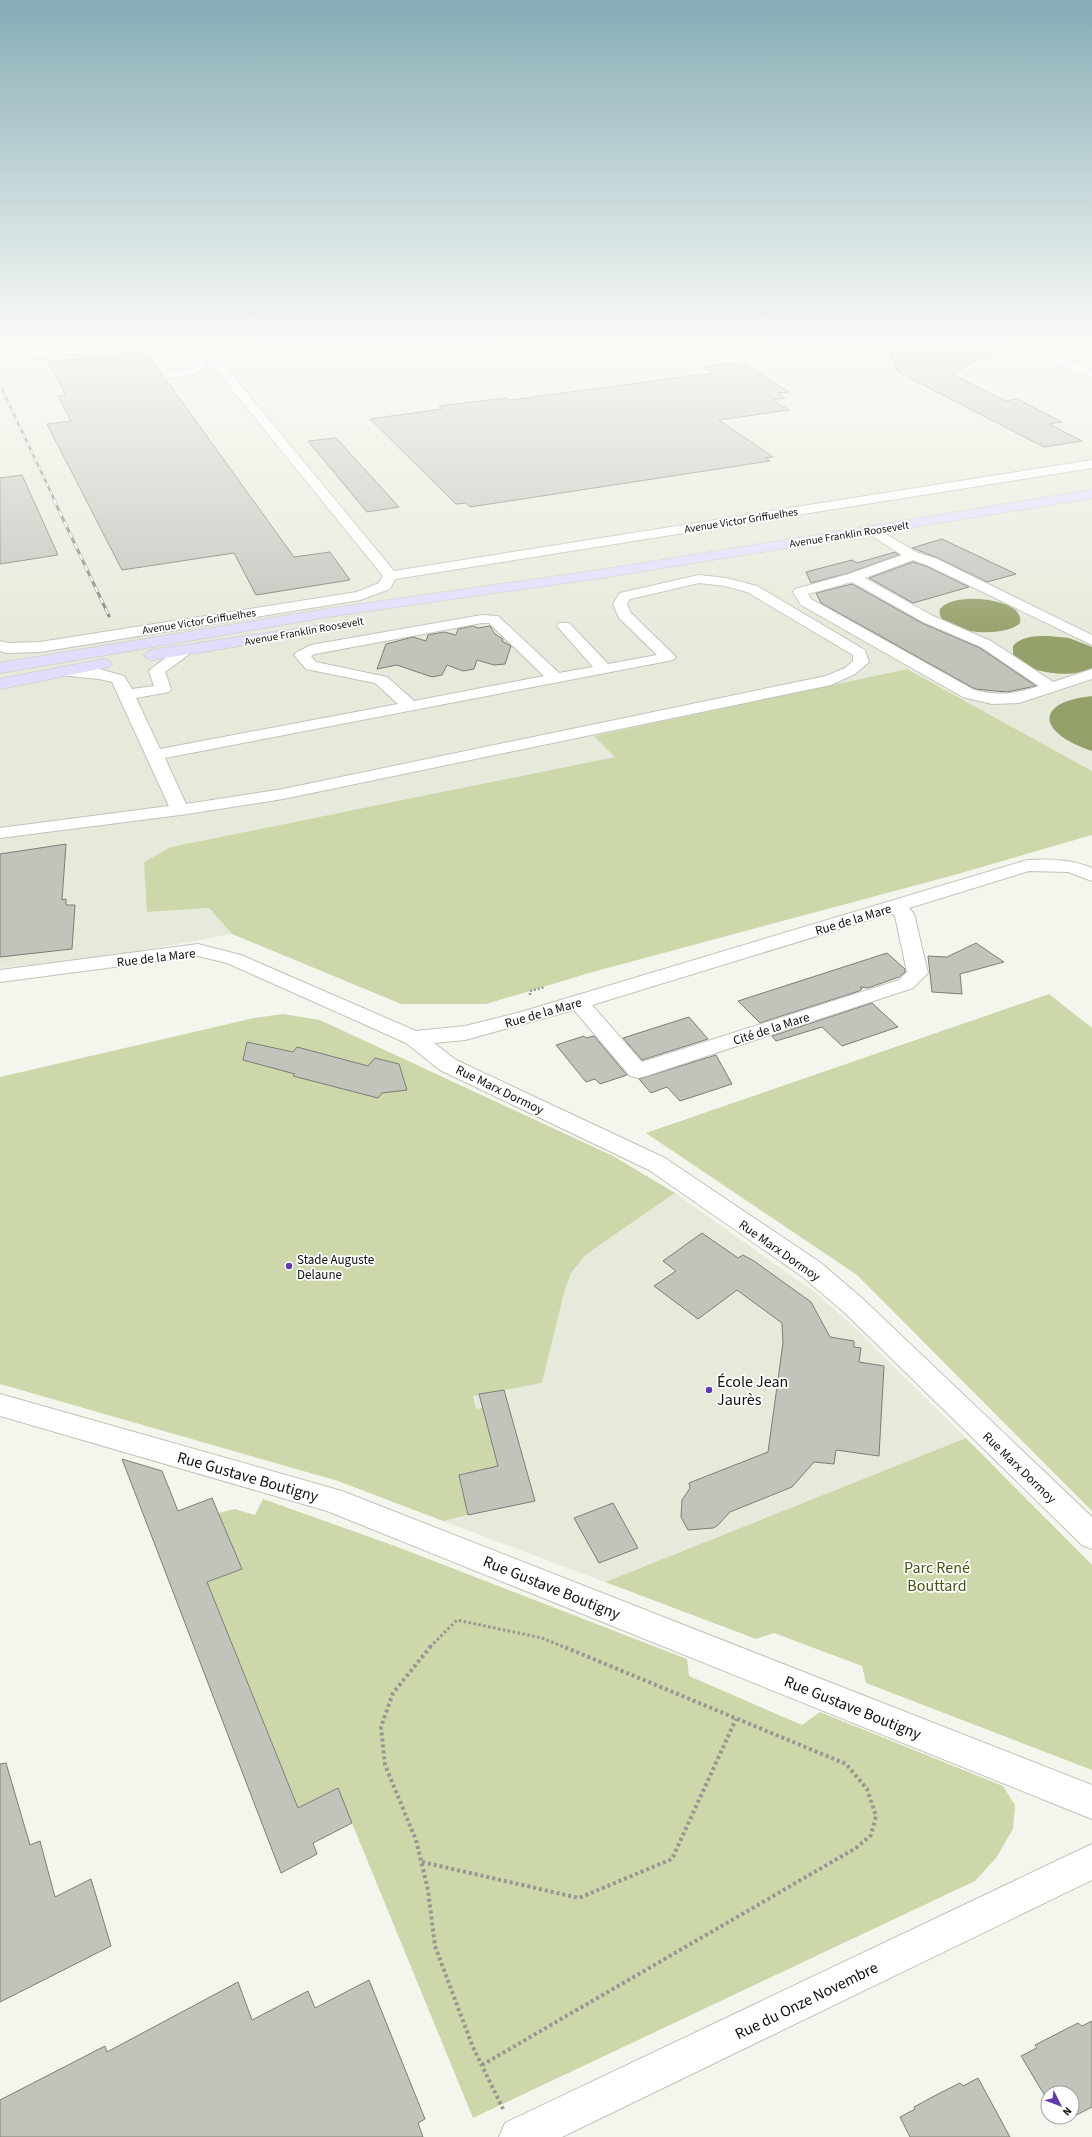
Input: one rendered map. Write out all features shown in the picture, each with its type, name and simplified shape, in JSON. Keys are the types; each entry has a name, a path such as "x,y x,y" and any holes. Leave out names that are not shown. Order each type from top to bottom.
{"main road":[{"name":"Avenue Franklin Roosevelt","path":"0,668 122,646 319,614 576,576 607,573 1092,494"},
{"name":"Avenue Franklin Roosevelt","path":"0,684 153,655 183,652 590,580 607,573"}],"street":[{"path":"283,444 379,560 390,576"},
{"name":"Avenue Victor Griffuelhes","path":"0,646 7,648 40,647 360,596 385,586 390,576 1092,464"},
{"path":"872,530 913,556 932,562 1092,641"},
{"path":"913,556 854,577 800,592 806,602 969,694 992,699 1019,698 1092,674"},
{"path":"854,577 928,620 986,644 1051,687"},
{"path":"0,833 180,810 283,794 831,680 850,671 861,662 860,653 752,589 726,582 699,579 625,596 620,604 624,615 668,657 155,755"},
{"path":"410,706 381,680 310,666 302,655 311,650 482,619 493,619 555,678"},
{"path":"564,626 604,669"},
{"path":"128,695 163,689 157,671 183,652"},
{"path":"65,672 99,674 118,679 128,695 180,810"},
{"name":"Rue de la Mare","path":"0,976 94,965 198,950 234,959 414,1038 465,1033 578,1002 1027,866 1055,864 1089,873"},
{"name":"Cité de la Mare","path":"578,1002 638,1071 906,984 918,973 904,914 896,906"},
{"name":"Rue Marx Dormoy","path":"414,1038 448,1064 656,1164 812,1270 860,1312 1092,1536"},
{"name":"Rue Gustave Boutigny","path":"0,1405 332,1500 1092,1802"},
{"name":"Rue du Onze Novembre","path":"512,2124 1092,1862"}],"path":[{"path":"482,2065 856,1848 871,1835 876,1816 867,1789 846,1764 542,1638 457,1620 428,1649 393,1693 381,1727 385,1765 416,1840 428,1890 435,1946 472,2045 482,2065 512,2124"},
{"path":"422,1862 579,1898 672,1859 736,1719"}],"shaded area":[{"path":"0,444 1092,444 1092,771 907,669 595,736 616,757 147,912 209,908 232,934 100,958 0,968"},
{"path":"982,599 1009,606 1015,610 1019,616 1020,623 1012,628 1001,631 972,631 959,629 948,624 941,617 940,609 943,606 952,601"},
{"path":"1049,636 1069,638 1092,647 1092,669 1083,672 1061,674 1050,673 1028,666 1013,654 1013,646 1024,638"},
{"path":"1092,696 1092,751 1062,737 1053,728 1050,720 1051,712 1058,705 1072,700"},
{"name":"École Jean Jaurès","path":"675,1193 817,1294 856,1329 966,1438 605,1582 443,1521 468,1515 459,1475 484,1407 476,1409 473,1396 542,1383 565,1289 571,1273 583,1258 594,1249"}],"green space":[{"path":"907,669 1092,771 1092,835 958,874 589,973 486,1004 401,1004 232,934 209,908 147,912 144,862 171,847 615,757 594,736"},
{"path":"1049,994 1092,1028 1092,1511 857,1275 646,1133"},
{"name":"Stade Auguste Delaune","path":"283,1014 320,1020 613,1156 675,1193 594,1249 583,1258 571,1273 565,1289 542,1383 473,1396 476,1409 485,1407 500,1466 459,1475 468,1515 443,1521 338,1481 0,1384 0,1077 254,1018"},
{"name":"Parc René Bouttard","path":"966,1438 1092,1565 1092,1770 866,1683 862,1666 774,1633 756,1639 605,1582"},
{"path":"263,1499 395,1546 687,1659 689,1676 802,1725 820,1712 1003,1786 1015,1805 1013,1829 996,1858 975,1881 473,2118 338,1789 298,1808 207,1582 242,1569 218,1513 235,1509 255,1515"}],"building":[{"path":"57,444 212,444 294,557 330,552 350,580 256,595 234,553 122,570"},
{"path":"310,444 341,444 399,507 367,512"},
{"path":"395,444 754,444 773,457 765,458 770,461 470,507 466,503 456,504"},
{"path":"1038,444 1065,444 1044,447"},
{"path":"22,475 58,555 0,564 0,478"},
{"path":"942,539 1016,574 987,582 938,558 912,548"},
{"path":"895,552 899,555 849,573 811,583 806,572 852,560 857,563"},
{"path":"913,562 926,566 969,587 913,603 869,578"},
{"path":"852,584 922,623 980,648 1036,686 1007,692 975,689 821,603 816,593"},
{"path":"473,626 478,628 490,626 495,634 503,639 502,641 511,646 505,664 494,665 477,660 474,669 463,671 447,665 442,675 432,677 397,665 377,669 386,644 413,637 426,641 428,635 444,632 456,635 458,629"},
{"path":"66,844 62,900 66,899 66,905 75,905 72,949 0,957 0,854"},
{"path":"976,943 1004,962 960,974 962,994 932,992 928,956 947,957"},
{"path":"887,953 905,969 905,972 899,977 868,988 860,987 862,989 859,991 760,1023 738,1001"},
{"path":"872,1003 898,1027 842,1046 822,1027 776,1041 772,1036"},
{"path":"689,1017 708,1039 642,1060 623,1038"},
{"path":"584,1036 586,1038 594,1036 627,1075 600,1084 595,1079 586,1082 556,1045"},
{"path":"247,1042 293,1052 297,1047 368,1066 375,1058 399,1064 407,1090 382,1093 378,1098 293,1076 295,1074 243,1060"},
{"path":"716,1055 732,1084 680,1101 667,1087 651,1093 639,1079"},
{"path":"702,1233 738,1258 743,1255 754,1261 811,1302 830,1337 854,1341 854,1347 861,1348 859,1362 884,1366 879,1456 836,1450 834,1464 814,1462 792,1487 730,1512 717,1526 713,1528 688,1530 681,1517 682,1500 690,1488 689,1483 768,1452 783,1343 782,1323 737,1290 698,1319 654,1286 676,1271 663,1261"},
{"path":"504,1390 535,1501 468,1515 459,1475 498,1466 479,1394"},
{"path":"122,1459 162,1471 178,1511 212,1498 242,1569 207,1582 298,1808 338,1788 352,1823 313,1843 317,1854 281,1873"},
{"path":"613,1503 638,1548 599,1563 574,1518"},
{"path":"6,1763 30,1845 40,1841 55,1897 91,1879 111,1946 0,2002 0,1764"},
{"path":"369,1980 425,2119 418,2123 423,2137 0,2137 0,2100 105,2046 107,2052 238,1982 252,2020 308,1991 315,2008"},
{"path":"1092,2021 1092,2107 1080,2113 1080,2085 1040,2085 1040,2088 1021,2056 1037,2048 1035,2045 1078,2023 1082,2026"},
{"path":"978,2078 1010,2137 910,2137 900,2117 915,2109 914,2107 960,2083 963,2086"}],"railway":[{"path":"28,444 55,501"},
{"path":"54,500 109,616"}],"place":[{"name":"Stade Auguste Delaune","path":"289,1266"},
{"name":"École Jean Jaurès","path":"709,1390"}]}
